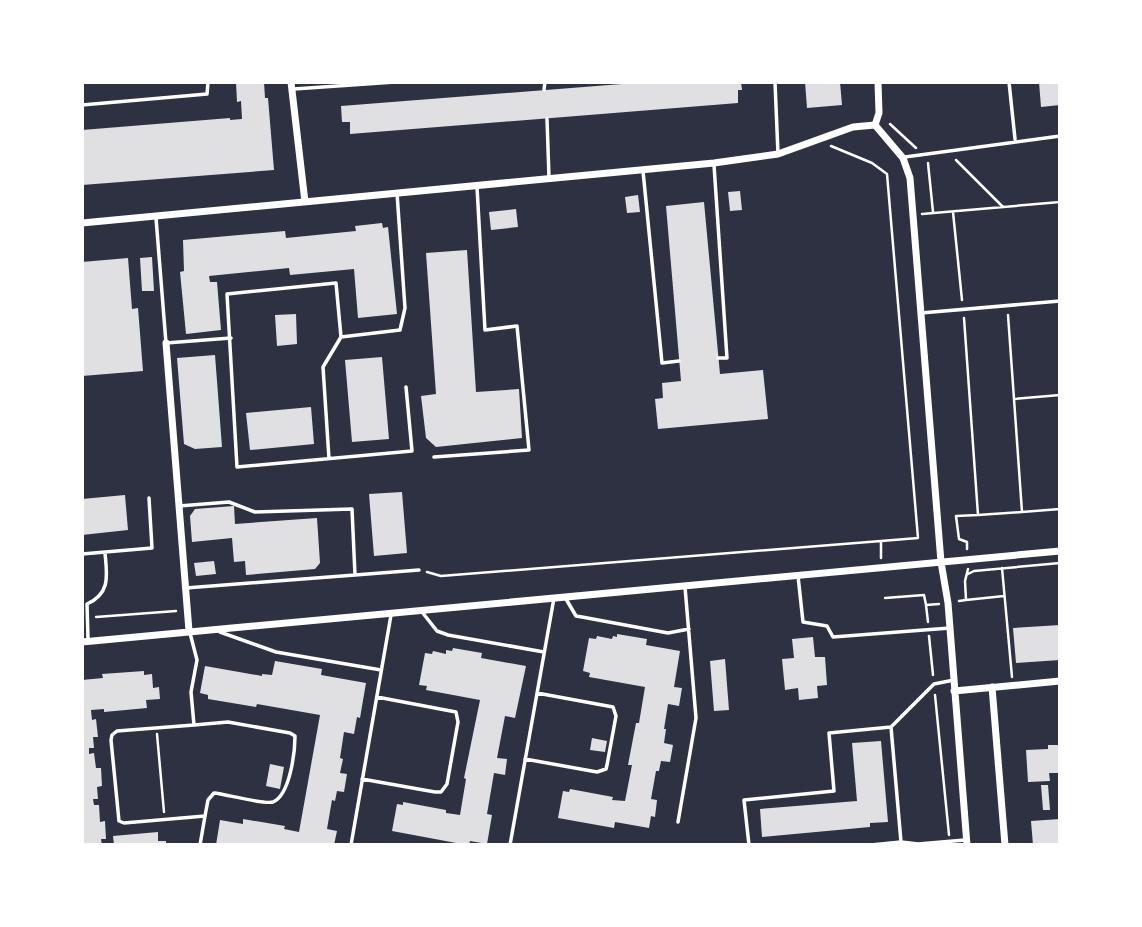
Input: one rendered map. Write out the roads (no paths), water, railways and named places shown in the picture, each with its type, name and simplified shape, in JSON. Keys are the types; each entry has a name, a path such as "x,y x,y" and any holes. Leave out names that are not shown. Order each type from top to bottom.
{"street":[{"path":"875,125 879,113 878,82"},
{"path":"291,86 305,202"},
{"path":"82,223 714,163 778,154 853,127 875,125"},
{"path":"875,125 903,158 910,178 967,842"},
{"path":"166,343 189,631"},
{"path":"85,642 1060,551"},
{"path":"954,691 1060,681"},
{"path":"992,687 1005,845"}],"lane":[{"path":"82,105 207,94 208,82"},
{"path":"291,86 395,82"},
{"path":"544,90 545,82"},
{"path":"775,82 778,154"},
{"path":"1009,82 1015,140"},
{"path":"547,119 549,178"},
{"path":"903,158 949,153 968,147 1015,140 1060,136"},
{"path":"714,163 727,358 718,358"},
{"path":"643,169 662,363 680,361"},
{"path":"434,457 529,450 517,326 485,330 477,185"},
{"path":"341,337 400,330 405,308 397,193"},
{"path":"156,216 166,343 231,338"},
{"path":"329,459 323,367 341,337 336,283 227,294 237,467 329,459 412,451 406,387"},
{"path":"921,313 1060,300"},
{"path":"82,554 152,548 149,498"},
{"path":"179,506 229,502 255,512 352,509 355,575"},
{"path":"85,642 88,617 85,604 98,599 108,580 105,553"},
{"path":"184,588 419,570"},
{"path":"798,576 803,622 827,626 833,637 950,628"},
{"path":"678,822 696,718 685,587"},
{"path":"564,597 573,612 582,617 668,633 689,629"},
{"path":"510,845 554,598"},
{"path":"421,610 437,631 447,635 544,652"},
{"path":"351,845 392,613"},
{"path":"211,629 276,652 381,670"},
{"path":"189,631 197,660 191,692 194,725"},
{"path":"749,845 744,800 834,791 829,733 891,727 934,684 954,680"},
{"path":"525,759 602,772 606,769 610,753 616,716 613,707 537,693"},
{"path":"362,779 435,792 445,789 447,784 458,722 456,712 377,697"},
{"path":"201,845 208,800 214,793 268,802 277,799 288,787 295,736 228,722 117,731 112,735 118,818 121,823 205,816"},
{"path":"891,727 901,842"},
{"path":"871,845 967,842"}]}
